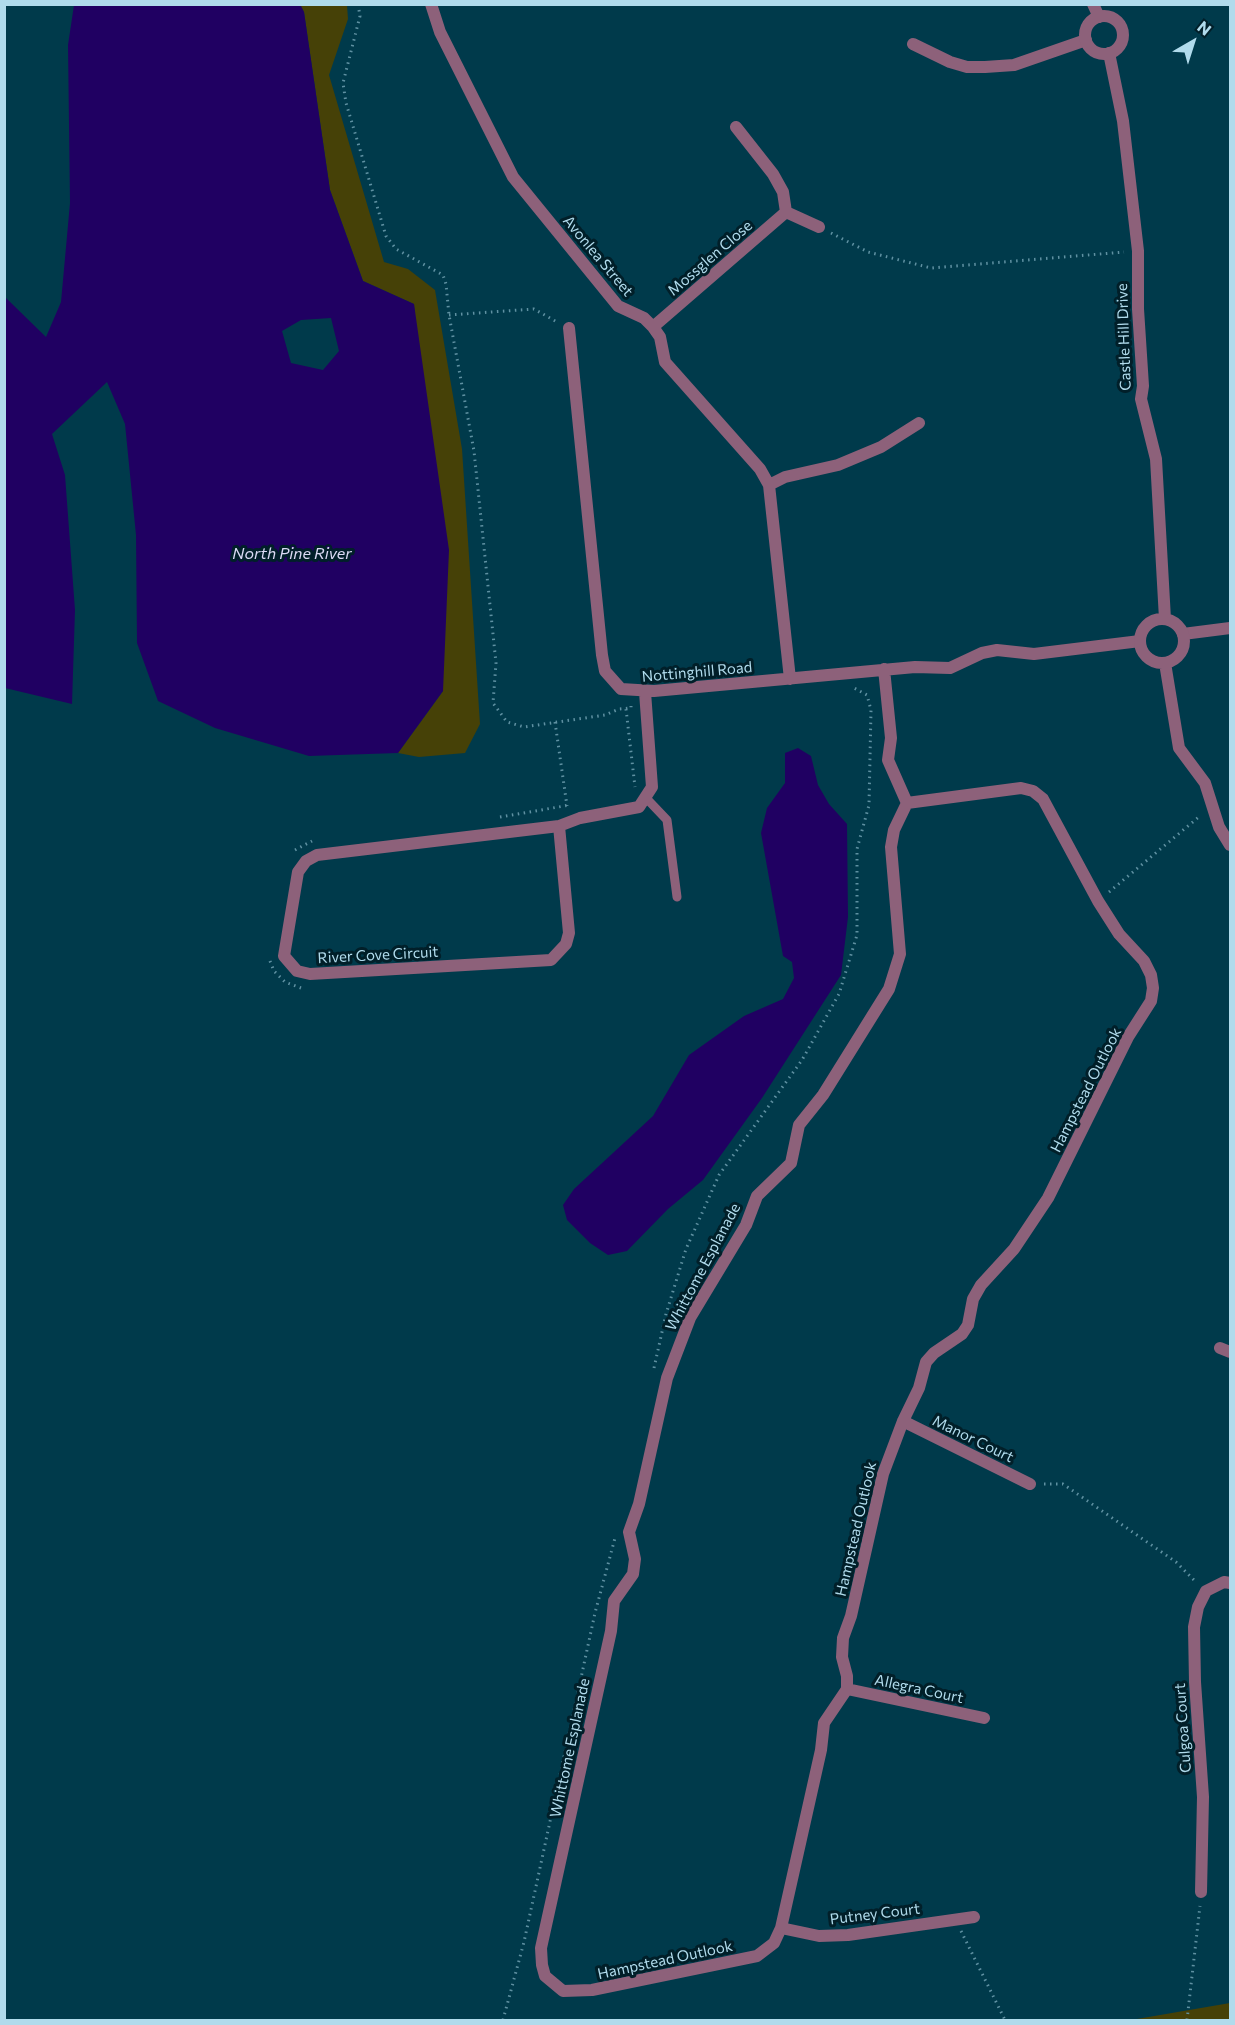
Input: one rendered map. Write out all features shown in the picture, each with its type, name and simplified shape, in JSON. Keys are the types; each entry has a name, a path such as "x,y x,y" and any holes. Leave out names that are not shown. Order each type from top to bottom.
{"street":[{"name":"Avonlea Street","path":"431,4 440,32 513,177 618,306 644,318 653,327"},
{"path":"1093,4 1098,17"},
{"path":"1098,17 1111,18 1120,27 1122,39 1115,50 1109,53 1092,50 1086,40 1086,29 1098,17"},
{"path":"913,44 950,62 967,67 985,68 1014,65 1086,40"},
{"name":"Castle Hill Drive","path":"1109,53 1123,122 1138,251 1143,386 1141,399 1156,459 1165,619"},
{"path":"736,127 773,174 783,192 786,212 819,227"},
{"name":"Mossglen Close","path":"653,327 786,212"},
{"path":"653,327 660,337 665,362 760,469 769,484 790,679"},
{"name":"Nottinghill Road","path":"569,328 602,655 609,678 621,689 645,692 884,669 950,668 982,653 997,650 1034,654 1140,641"},
{"path":"769,484 785,477 838,465 881,447 920,423"},
{"path":"1158,619 1165,619 1176,624 1183,634 1181,653 1165,663 1157,663 1145,656 1140,641 1145,627 1158,619"},
{"path":"1183,634 1230,628"},
{"path":"1165,663 1179,748 1204,783 1219,827 1230,845"},
{"path":"884,669 891,738 888,760 907,803"},
{"path":"645,692 652,787 647,799"},
{"name":"Hampstead Outlook","path":"542,1948 542,1965 545,1976 563,1991 575,1993 756,1956 774,1943 781,1928 821,1750 824,1723 847,1689 847,1676 842,1657 843,1638 851,1616 883,1474 903,1421 919,1388 926,1362 934,1353 962,1334 968,1325 973,1299 981,1285 1014,1249 1048,1198 1128,1037 1151,1001 1153,988 1151,975 1144,961 1119,934 1098,901 1050,808 1032,791 1021,788 907,803"},
{"name":"River Cove Circuit","path":"559,826 569,933 566,944 551,960 309,974 297,971 284,956 298,872 306,861 317,855 559,826 579,818 639,807 647,799"},
{"name":"Whittome Esplanade","path":"542,1948 611,1631 614,1601 633,1574 635,1559 629,1532 639,1504 667,1378 690,1318 746,1225 757,1196 791,1163 799,1125 829,1085 889,989 896,973 900,954 891,847 894,830 907,803"},
{"name":"Manor Court","path":"903,1421 1030,1484"},
{"path":"1206,1591 1224,1582 1230,1583"},
{"name":"Culgoa Court","path":"1201,1892 1203,1797 1196,1714 1194,1627 1198,1607 1206,1591"},
{"name":"Allegra Court","path":"847,1689 984,1718"},
{"name":"Putney Court","path":"781,1928 819,1936 848,1935 974,1917"}],"lane":[{"path":"647,799 667,820 677,897"}],"path":[{"path":"358,4 360,16 343,83 346,103 386,237 396,249 443,274 474,451 495,663 493,703 507,722 524,727 646,707"},
{"path":"819,227 868,252 931,268 1138,251"},
{"path":"449,315 534,309 569,328"},
{"path":"654,1371 666,1314 686,1249 719,1175 802,1060 839,994 857,935 857,849 869,805 872,710 867,695 858,689 848,687"},
{"path":"628,691 634,790"},
{"path":"555,722 567,806"},
{"path":"493,818 574,804 579,818"},
{"path":"1098,901 1212,807"},
{"path":"291,855 300,845 318,840"},
{"path":"269,956 274,971 285,982 303,988"},
{"path":"1030,1484 1064,1484 1176,1562 1206,1591"},
{"path":"503,2020 524,1942 595,1613 617,1528"},
{"path":"1187,2020 1201,1892"},
{"path":"955,1919 1005,2020"}],"shaded area":[{"path":"300,5 347,5 348,19 329,75 384,262 408,269 435,290 462,449 480,724 465,753 419,757 398,753 443,691 414,304 363,281 330,190 304,12"},
{"path":"1230,2003 1230,2020 1131,2020"}],"water":[{"name":"North Pine River","path":"300,4 304,12 330,190 363,281 414,304 449,550 443,691 398,753 309,756 215,728 158,701 137,643 136,535 125,424 107,382 52,434 65,475 75,610 72,704 5,688 5,297 46,337 61,302 70,203 68,45 74,5","holes":["331,318 339,351 323,370 291,363 282,331 301,320"]},
{"path":"798,748 811,756 818,785 829,804 847,824 848,917 841,975 762,1098 703,1180 668,1209 627,1251 608,1255 590,1243 567,1220 563,1205 574,1189 653,1116 689,1055 744,1016 783,999 794,978 792,962 783,956 761,833 767,808 785,783 785,753"}]}
